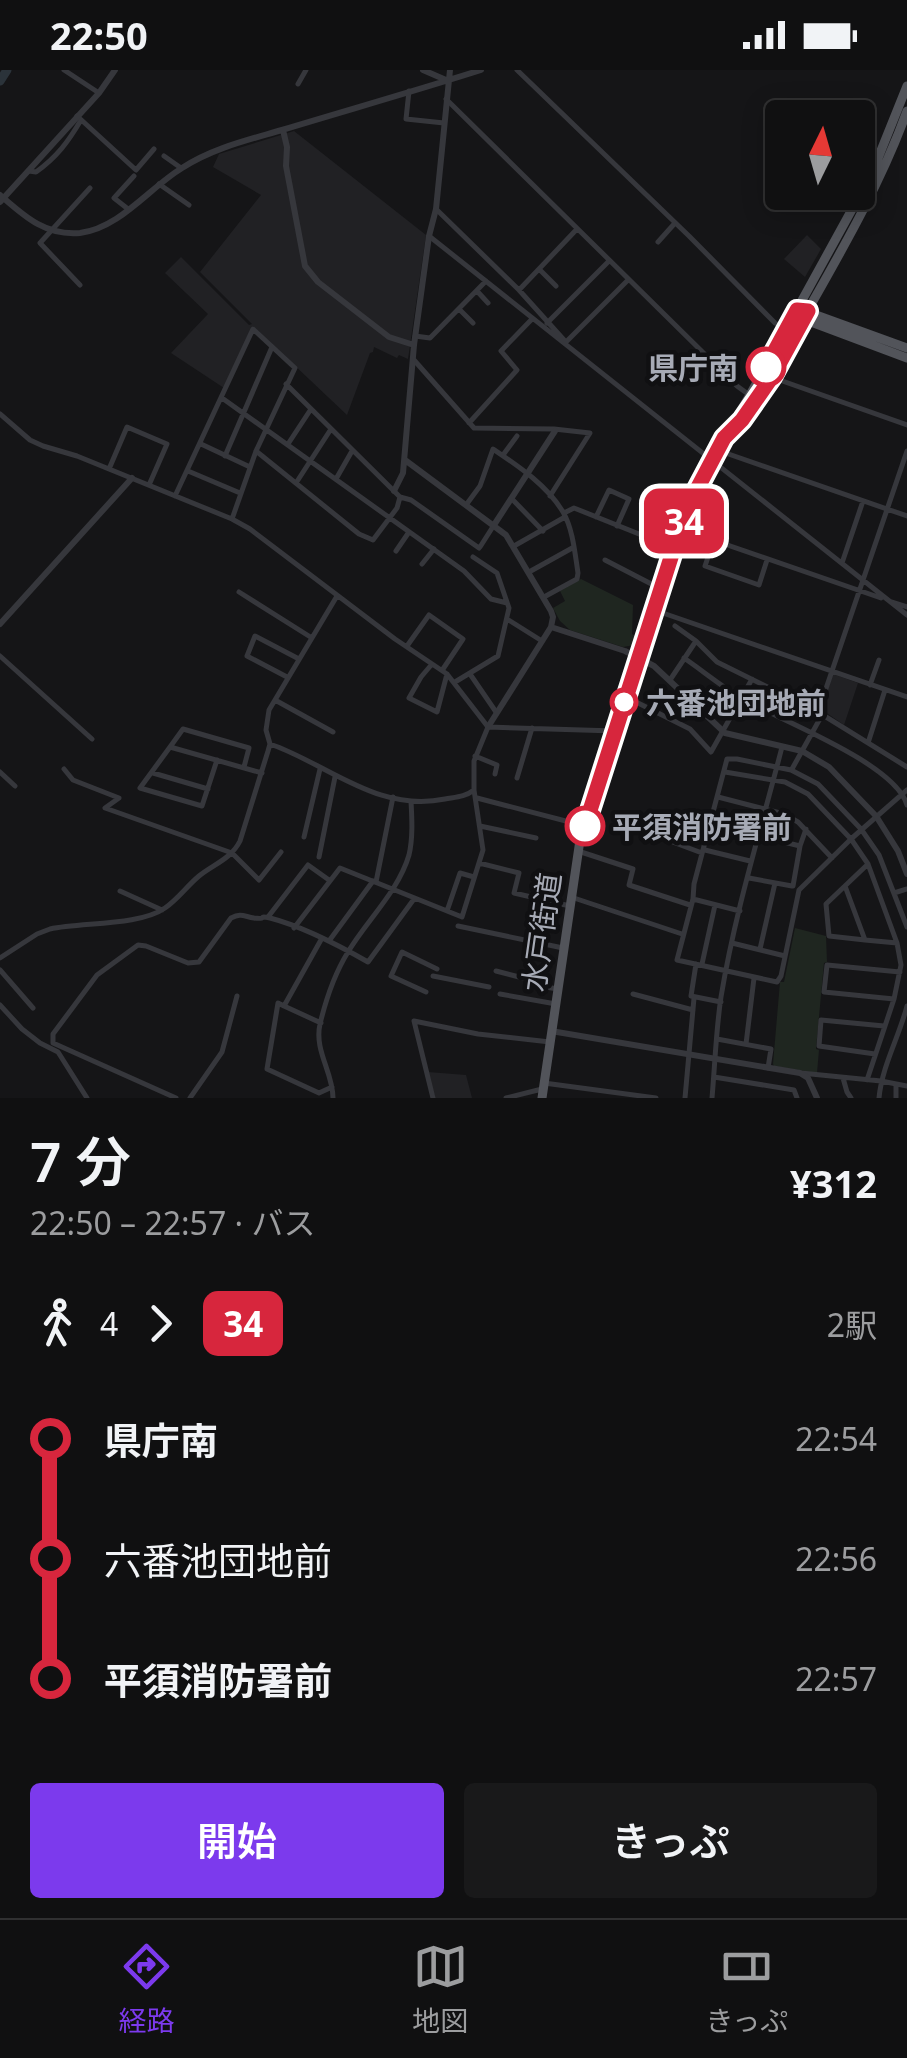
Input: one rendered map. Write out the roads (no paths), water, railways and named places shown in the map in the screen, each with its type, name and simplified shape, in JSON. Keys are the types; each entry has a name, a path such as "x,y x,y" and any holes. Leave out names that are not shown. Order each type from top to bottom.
{"main road":[{"name":"水戸街道","path":"875,173 907,86"},
{"name":"水戸街道","path":"875,176 907,110"},
{"name":"水戸街道","path":"724,438 742,420 772,377 857,210"},
{"name":"水戸街道","path":"543,1090 578,852 674,548 711,460 786,330 803,313"},
{"path":"803,313 907,348"},
{"path":"803,313 907,358"}],"street":[{"path":"64,70 99,92"},
{"path":"116,70 79,118 1,198 31,222 53,231 94,230 110,223 182,168 214,151 480,70"},
{"path":"298,84 306,70"},
{"path":"423,70 447,81"},
{"path":"256,451 359,534 373,540 397,508 450,70"},
{"path":"517,70 786,330"},
{"path":"408,91 406,119 444,123"},
{"path":"446,99 609,262 750,395"},
{"path":"79,118 136,170 154,149"},
{"path":"28,171 36,172 59,154 68,144 79,118"},
{"path":"283,130 304,266 318,282 388,337 414,345"},
{"path":"50,147 59,154"},
{"path":"164,156 182,168"},
{"path":"128,209 114,198 134,176"},
{"path":"159,184 189,205"},
{"path":"80,284 40,243 90,188"},
{"path":"436,210 566,342 907,615"},
{"path":"658,242 676,223"},
{"path":"518,290 578,229"},
{"path":"429,236 532,319 546,324"},
{"path":"546,324 609,262"},
{"path":"539,269 556,286"},
{"path":"566,342 628,280"},
{"path":"415,336 430,338 486,281"},
{"path":"476,291 488,303"},
{"path":"459,309 473,323"},
{"path":"470,424 517,370 501,351 532,319"},
{"path":"175,496 253,329 295,368 256,451 232,519"},
{"path":"225,456 272,347"},
{"path":"413,358 474,428 590,433 550,496"},
{"path":"772,377 907,425"},
{"path":"286,384 398,494 479,548"},
{"path":"222,398 464,571 491,599 508,603"},
{"path":"287,445 311,409"},
{"path":"0,414 43,446 132,478 250,528 445,672 488,727"},
{"path":"109,469 126,427 166,444 149,485"},
{"path":"296,482 331,429"},
{"path":"464,571 555,431"},
{"path":"503,456 517,436"},
{"path":"201,444 250,467"},
{"path":"466,505 480,486 493,449 528,473 550,496 564,515 578,573 576,579 544,597"},
{"path":"717,450 907,516"},
{"path":"791,770 820,713 907,451"},
{"path":"335,480 352,452"},
{"path":"294,928 340,868 462,917 483,850 475,794 475,756 496,712 551,628 553,617 544,597 514,546 494,525 404,459"},
{"path":"188,471 241,494"},
{"path":"0,624 132,478"},
{"path":"596,517 609,490 629,499 617,526"},
{"path":"512,499 543,530"},
{"path":"842,563 863,501"},
{"path":"514,546 574,508 674,548"},
{"path":"724,510 705,566 759,585 768,559"},
{"path":"681,529 907,607"},
{"path":"396,552 409,532"},
{"path":"529,572 574,546"},
{"path":"422,564 434,549"},
{"path":"454,682 498,656 507,620 508,603 496,573 474,557"},
{"path":"604,560 661,590"},
{"path":"239,592 312,638"},
{"path":"0,958 42,931 138,918 162,910 232,853 240,841 270,744 266,724 269,710 338,595"},
{"path":"654,610 907,698"},
{"path":"407,646 428,615 463,638 445,672 438,712 409,698 432,664"},
{"path":"507,620 542,640"},
{"path":"675,626 717,662 820,713 907,767"},
{"path":"551,628 625,652 658,669 722,731 802,751 829,767 876,816 907,874"},
{"path":"288,678 247,656 255,636 299,659"},
{"path":"670,680 696,641"},
{"path":"0,656 92,738"},
{"path":"684,658 742,698 813,732 877,772 905,792 907,805"},
{"path":"870,685 879,660"},
{"path":"470,674 496,712"},
{"path":"626,697 690,728 711,752 752,679"},
{"path":"868,742 885,690"},
{"path":"275,700 333,732"},
{"path":"488,727 615,731"},
{"path":"217,760 202,806 140,788 183,728 249,748 244,767"},
{"path":"517,778 532,728"},
{"path":"270,744 336,777 393,797 429,802 475,794 585,826"},
{"path":"170,747 262,773"},
{"path":"712,1098 726,970 782,747"},
{"path":"475,756 497,764 494,774"},
{"path":"806,829 800,846 785,956 776,982 677,960 727,759 777,766 818,784 880,855 907,927"},
{"path":"64,769 73,780 119,798 105,808 232,853 260,880 281,852"},
{"path":"304,837 320,769"},
{"path":"0,772 15,786"},
{"path":"725,772 785,782 808,794 851,839 868,864 902,967 866,1080"},
{"path":"152,773 208,789"},
{"path":"319,857 336,777"},
{"path":"796,888 905,792"},
{"path":"284,1006 325,940 374,882 393,797"},
{"path":"718,798 784,814 806,829 832,858"},
{"path":"333,1098 321,1056 320,1023 348,951 393,890 409,855 411,801"},
{"path":"711,824 800,846"},
{"path":"480,826 536,838"},
{"path":"654,835 752,862"},
{"path":"578,852 633,868 629,885 740,911"},
{"path":"479,863 518,873 514,893 570,902 683,934"},
{"path":"868,864 826,904 829,936 896,943"},
{"path":"268,918 308,865 329,880"},
{"path":"447,911 460,873 474,877"},
{"path":"748,877 796,888"},
{"path":"760,950 775,883"},
{"path":"845,886 865,940"},
{"path":"894,893 907,889"},
{"path":"120,891 162,910"},
{"path":"87,1098 53,1043 53,1034 97,975 138,945 194,964 200,962 235,914 268,918 368,962 414,899"},
{"path":"687,1098 694,998 691,996 715,905"},
{"path":"458,926 564,949"},
{"path":"732,943 785,956"},
{"path":"426,992 391,976 402,952 437,969"},
{"path":"894,1000 824,992 826,965 902,967"},
{"path":"0,970 33,1008"},
{"path":"496,972 527,979 532,986 558,990"},
{"path":"433,976 488,987"},
{"path":"746,1044 754,978"},
{"path":"500,994 556,1004"},
{"path":"633,994 692,1010"},
{"path":"190,1098 222,1052 237,996"},
{"path":"694,998 720,1002"},
{"path":"320,1023 278,1003 268,1068 319,1093 332,1087"},
{"path":"0,1005 40,1043 176,1098"},
{"path":"879,1098 880,1081 903,1032 907,1006"},
{"path":"875,1054 818,1046 821,1020 884,1026"},
{"path":"433,1098 414,1021 502,1038 550,1042"},
{"path":"552,1031 768,1068 907,1086"},
{"path":"717,1039 771,1049 768,1068"},
{"path":"800,1072 808,1078 817,1098"},
{"path":"714,1077 794,1090 797,1098"},
{"path":"843,1078 851,1098"},
{"path":"896,1084 896,1098"},
{"path":"506,1098 543,1090 656,1098"}],"waterway":[{"path":"0,81 7,70"}],"place":[{"name":"県庁南","path":"766,367"},
{"name":"六番池団地前","path":"624,702"},
{"name":"平須消防署前","path":"585,826"}]}
